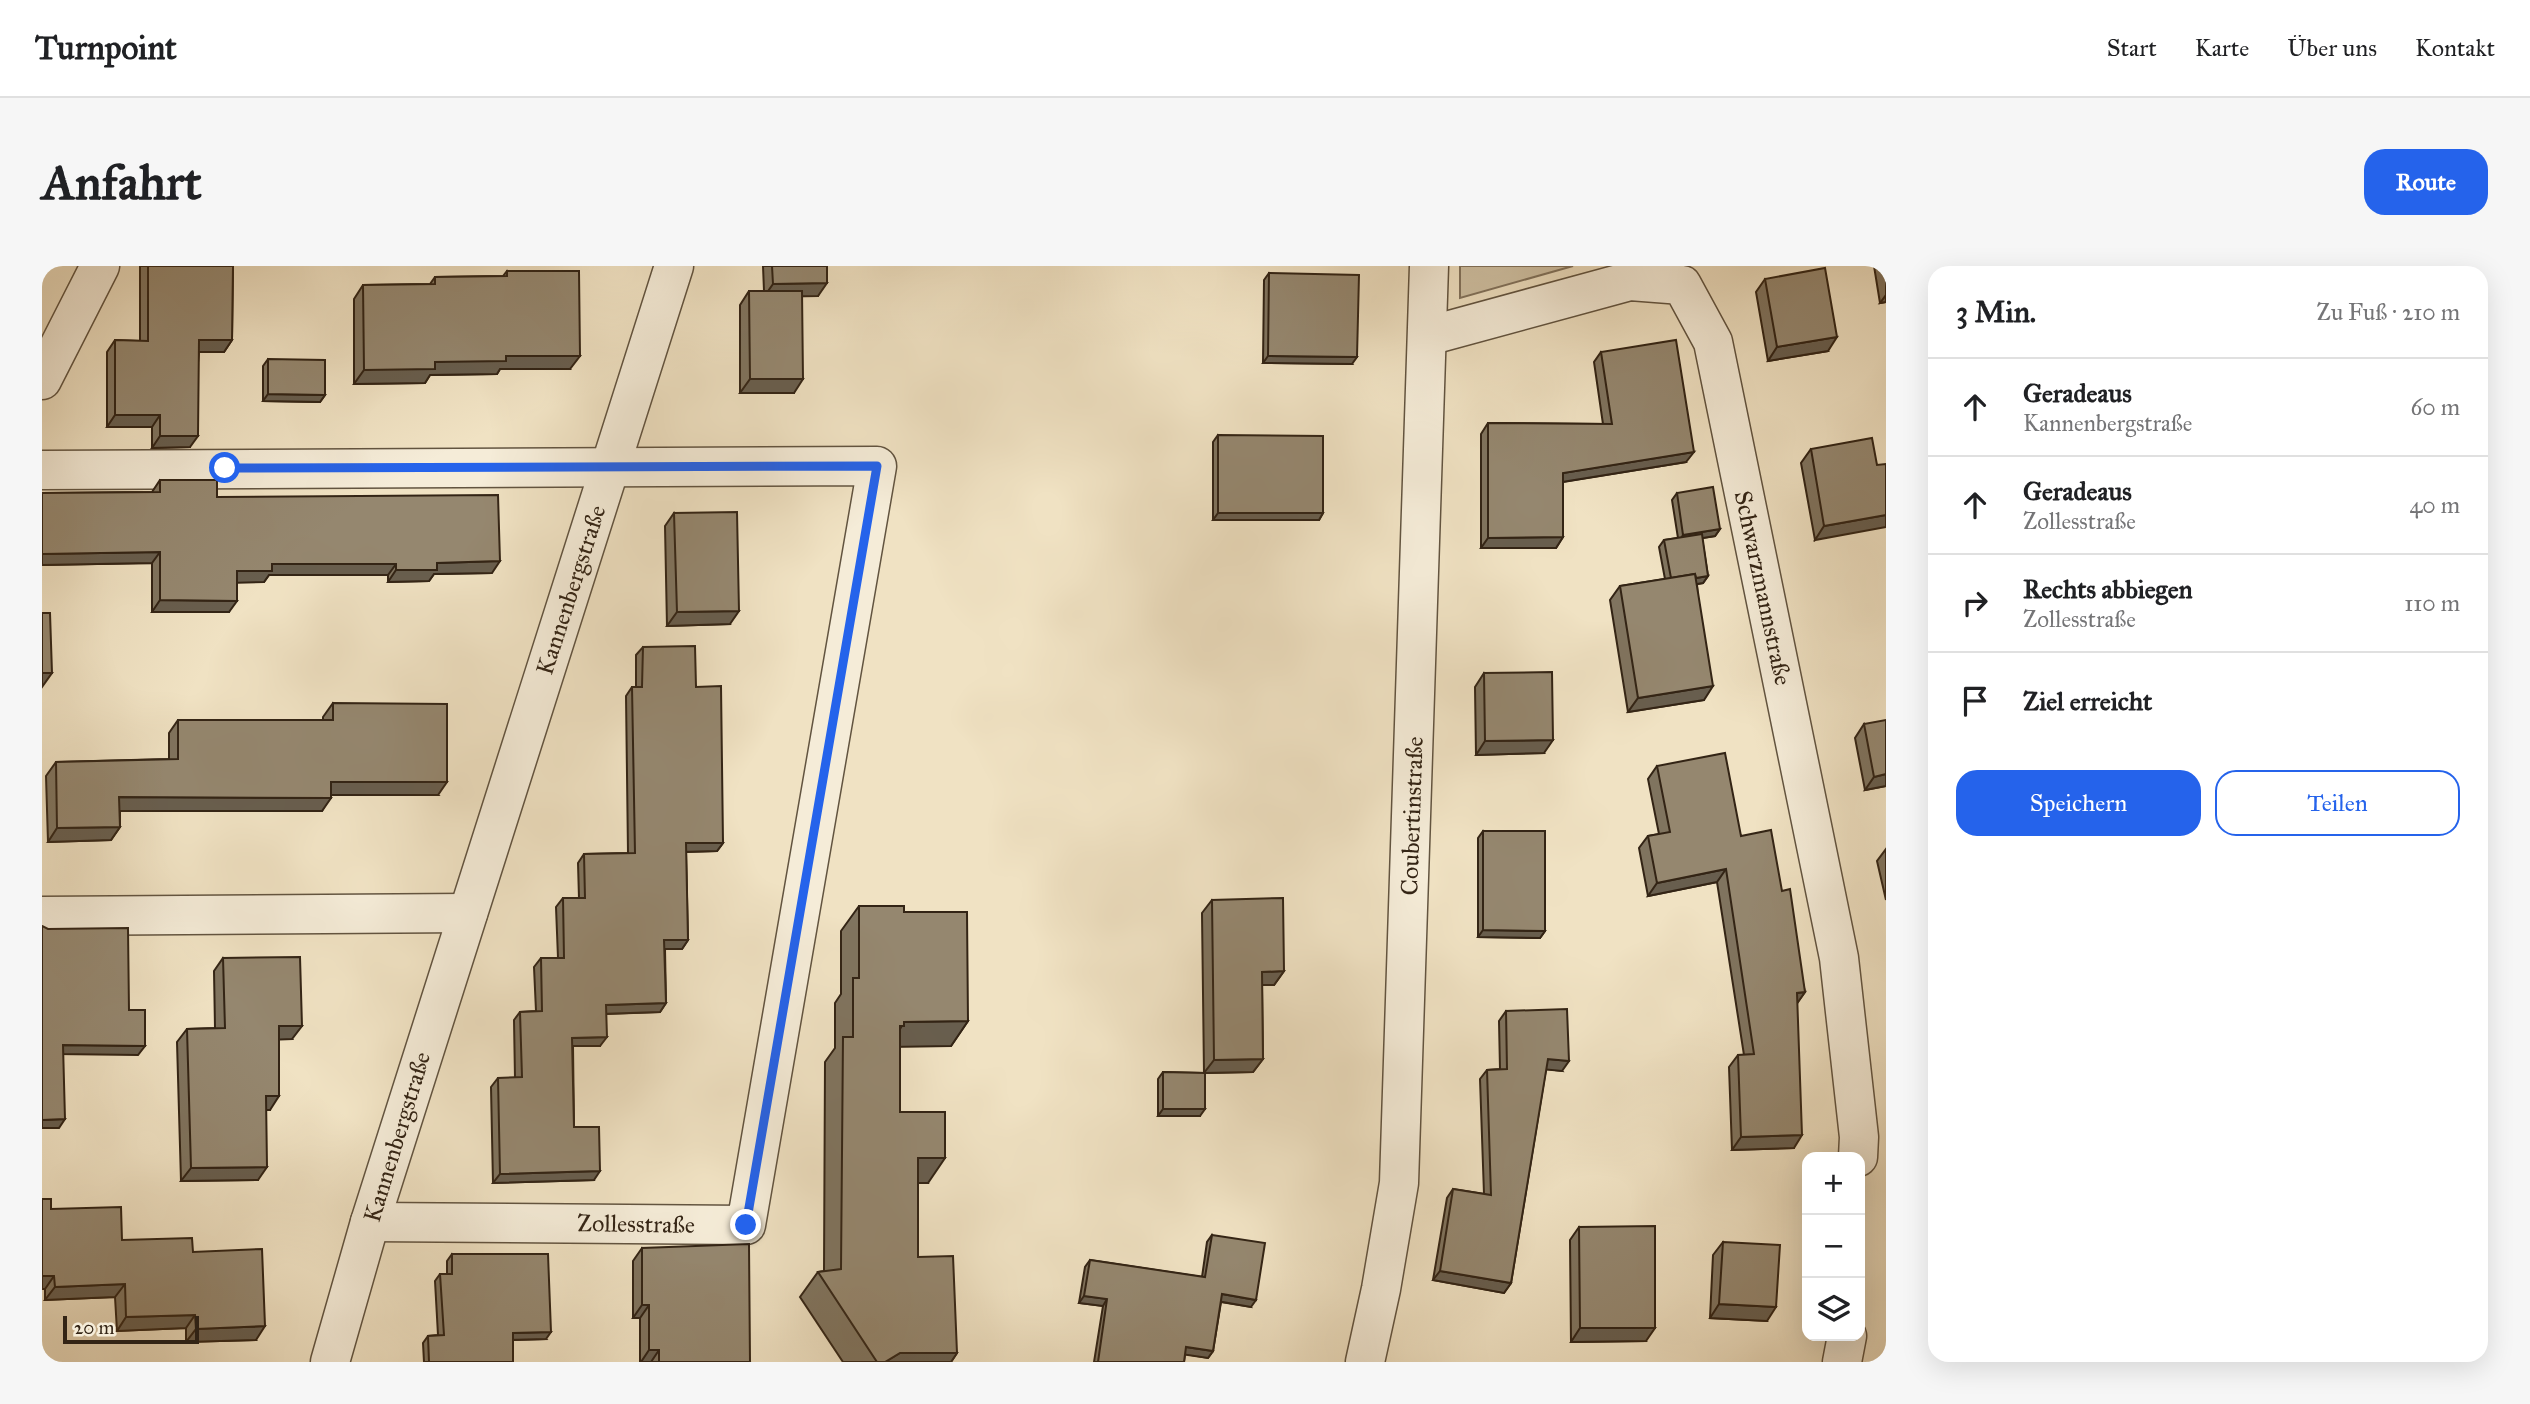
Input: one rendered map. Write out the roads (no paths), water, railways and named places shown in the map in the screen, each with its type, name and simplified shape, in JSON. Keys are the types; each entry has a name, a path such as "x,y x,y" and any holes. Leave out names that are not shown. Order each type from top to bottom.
{"street":[{"path":"42,380 100,266"},
{"name":"Kannenbergstraße","path":"330,1362 370,1222 674,266"},
{"name":"Coubertinstraße","path":"1365,1362 1399,1183 1429,266"},
{"name":"Schwarzmannstraße","path":"1428,336 1630,281 1682,285 1713,342 1839,958 1859,1137 1858,1152"},
{"name":"Zollesstraße","path":"370,1222 746,1225 877,466 611,467"},
{"name":"Kannenbergstraße","path":"42,470 611,467"},
{"path":"42,916 468,913"},
{"path":"1842,1362 1846,1341"}]}
